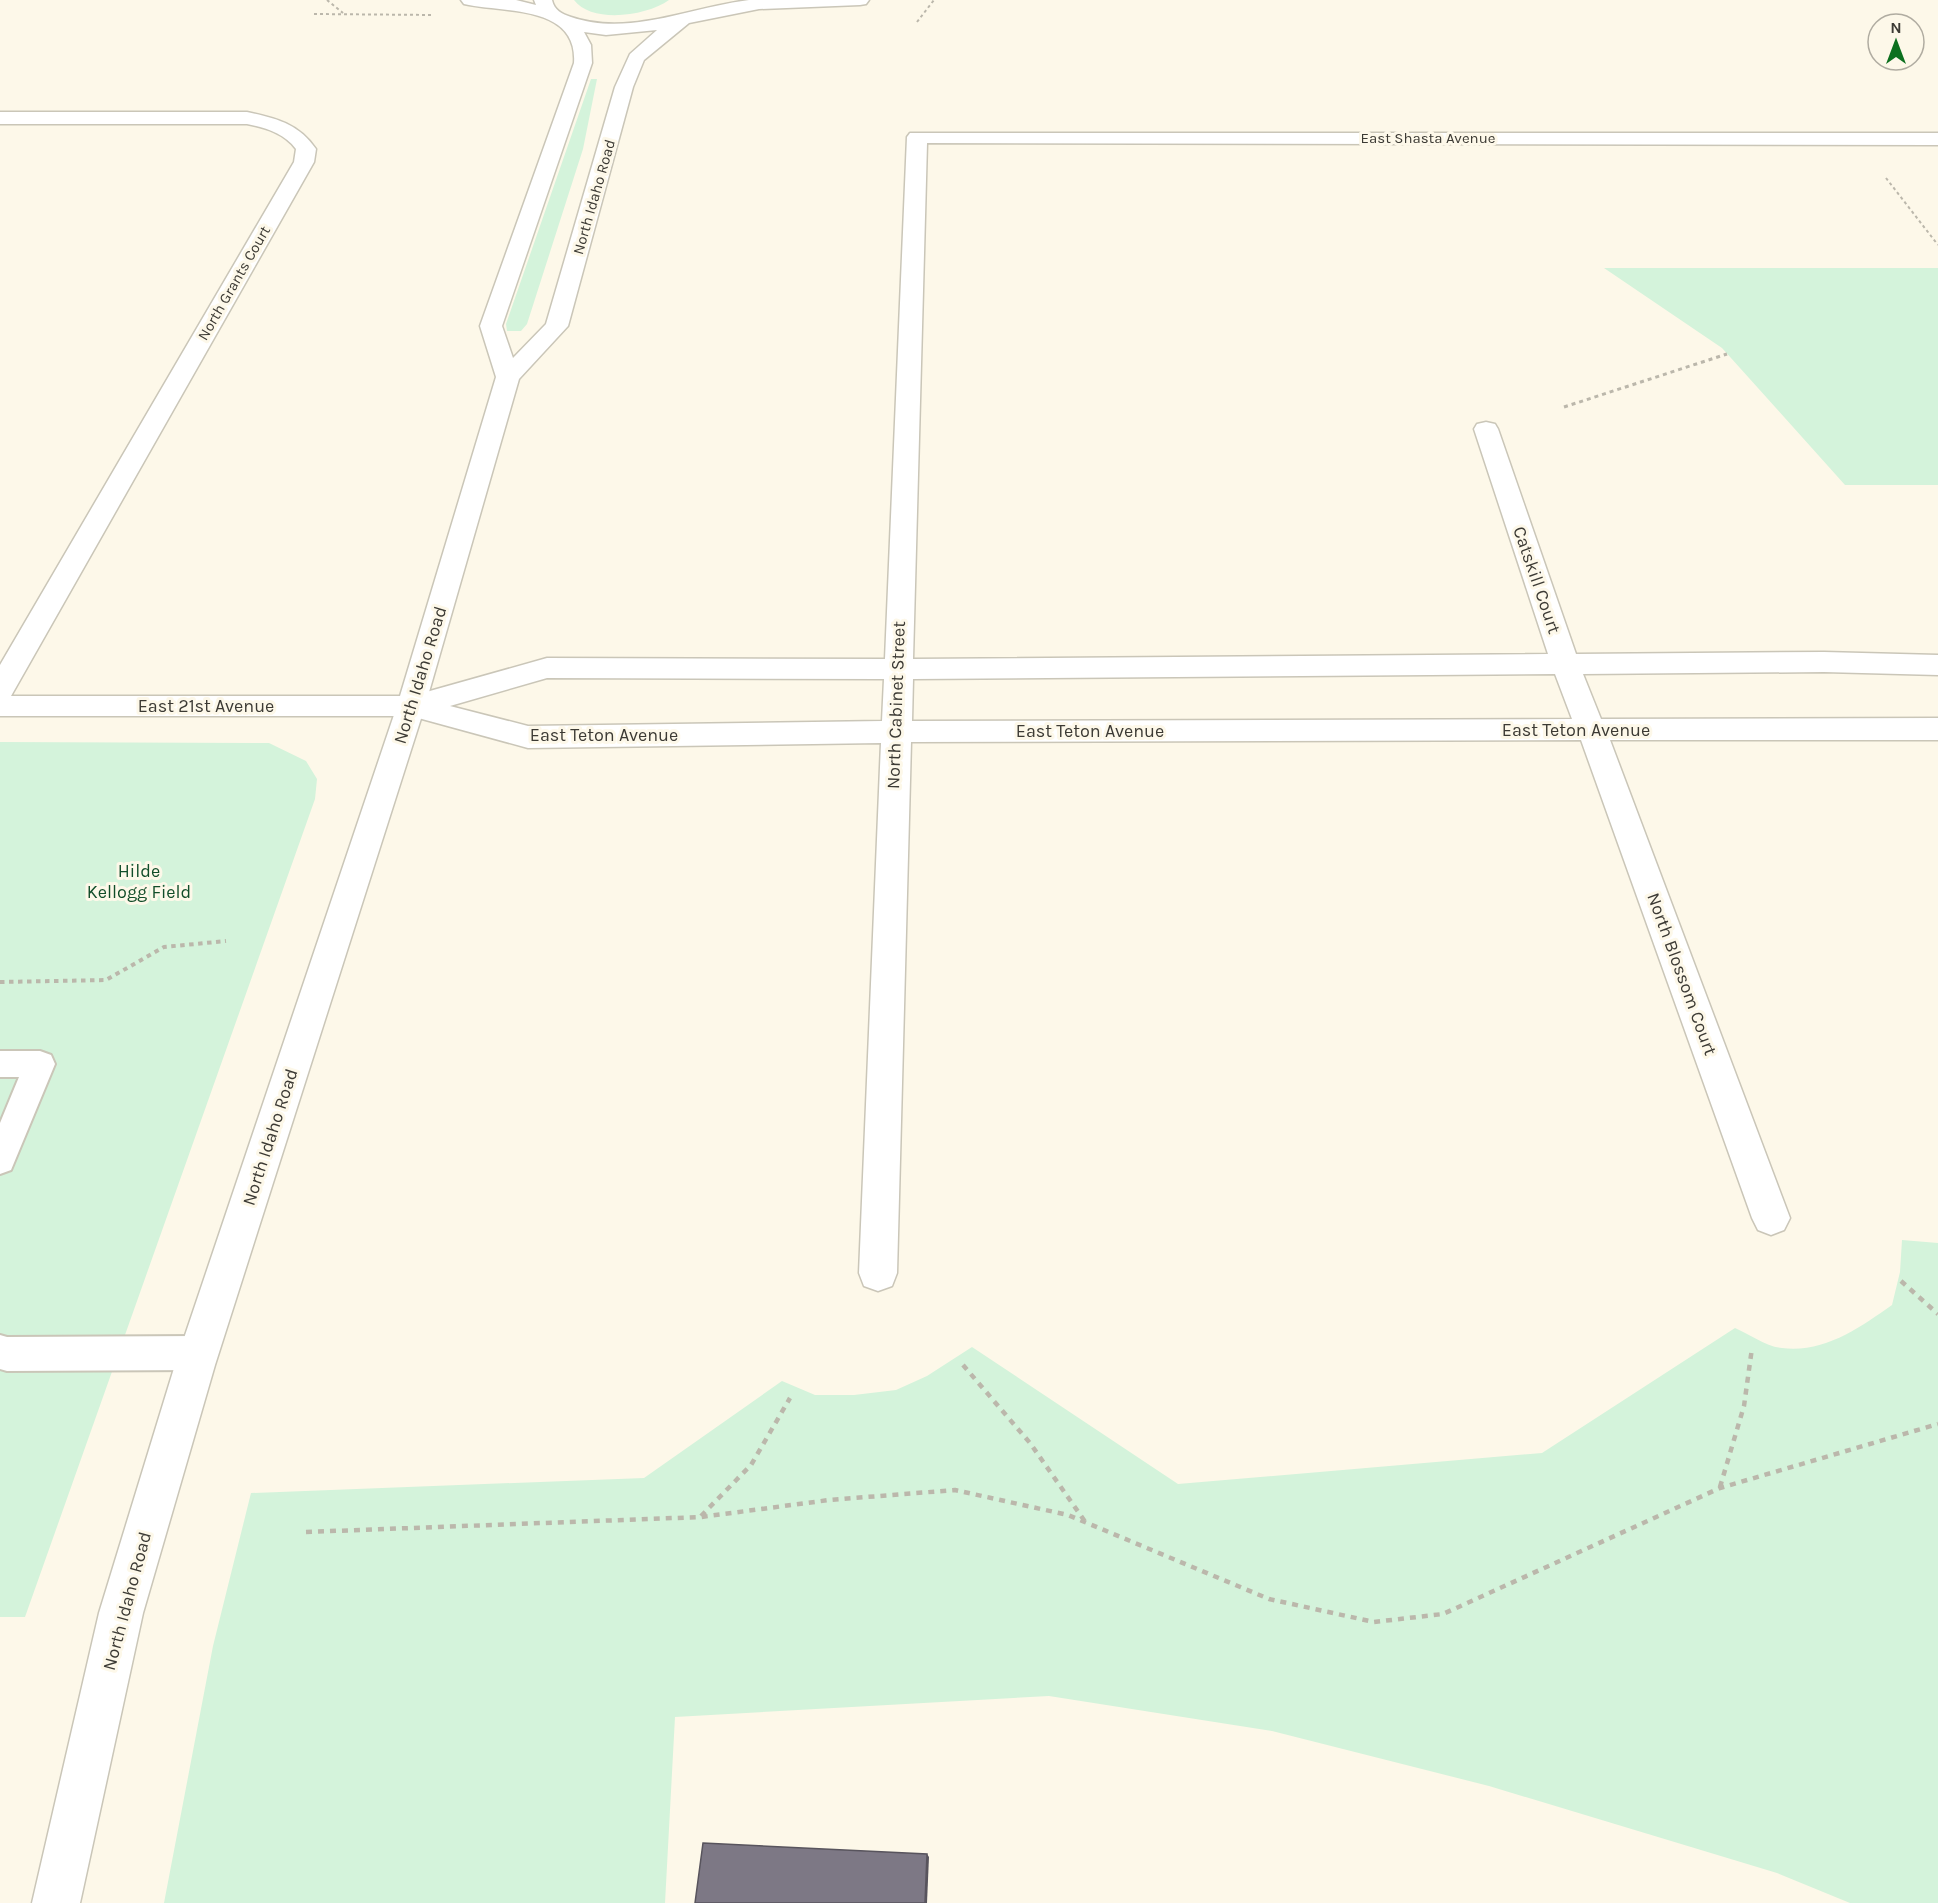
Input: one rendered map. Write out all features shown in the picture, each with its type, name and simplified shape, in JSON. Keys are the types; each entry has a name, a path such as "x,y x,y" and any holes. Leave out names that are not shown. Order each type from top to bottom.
{"street":[{"path":"470,0 507,3 553,12 604,29 626,28 696,11 761,4 860,0"},
{"name":"North Idaho Road","path":"56,1903 120,1613 199,1353 411,706 508,377 557,326 624,87 636,58 660,36 696,11"},
{"path":"508,377 491,326 583,63 584,46 573,29 553,12"},
{"name":"North Grants Court","path":"0,118 247,118 272,123 298,136 306,149 304,162 0,690"},
{"name":"East Shasta Avenue","path":"917,137 1938,139"},
{"name":"North Cabinet Street","path":"878,1273 917,137"},
{"name":"Catskill Court","path":"1486,429 1565,664 1592,730"},
{"path":"411,706 548,668 897,669 1824,662 1938,665"},
{"name":"East 21st Avenue","path":"0,706 411,706"},
{"name":"East Teton Avenue","path":"411,706 528,737 896,732 1938,729"},
{"name":"North Blossom Court","path":"1592,730 1771,1218"}],"lane":[{"path":"0,1064 40,1064 0,1160"},
{"path":"0,1352 7,1354 199,1353"}],"path":[{"path":"327,0 344,14"},
{"path":"917,22 934,0"},
{"path":"1885,176 1938,245"},
{"path":"1564,407 1727,354"},
{"path":"0,982 106,980 164,947 226,941"},
{"path":"1901,1281 1938,1314"},
{"path":"1720,1488 1744,1407 1752,1348"},
{"path":"963,1365 1030,1443 1086,1523"},
{"path":"701,1516 751,1465 790,1398"},
{"path":"306,1532 701,1516 828,1500 955,1490 1068,1515 1269,1599 1374,1622 1443,1614 1720,1488 1938,1424"}],"green space":[{"path":"574,0 669,0 647,10 606,15 582,8"},
{"path":"591,79 597,79 583,149 527,324 521,331 507,331 506,324"},
{"path":"1604,268 1938,268 1938,485 1845,485 1722,348"},
{"name":"Hilde Kellogg Field","path":"0,742 269,743 306,761 317,779 315,799 25,1617 0,1617"},
{"path":"1902,1240 1938,1243 1938,1903 1850,1903 1777,1873 1489,1786 1272,1731 1049,1696 675,1717 665,1903 164,1903 213,1646 251,1493 644,1478 782,1381 815,1395 854,1395 896,1390 927,1376 972,1347 1178,1484 1542,1453 1735,1328 1770,1345 1798,1349 1827,1343 1854,1330 1892,1305 1900,1272"}],"building":[{"path":"703,1843 927,1854 925,1903 695,1903"}]}
